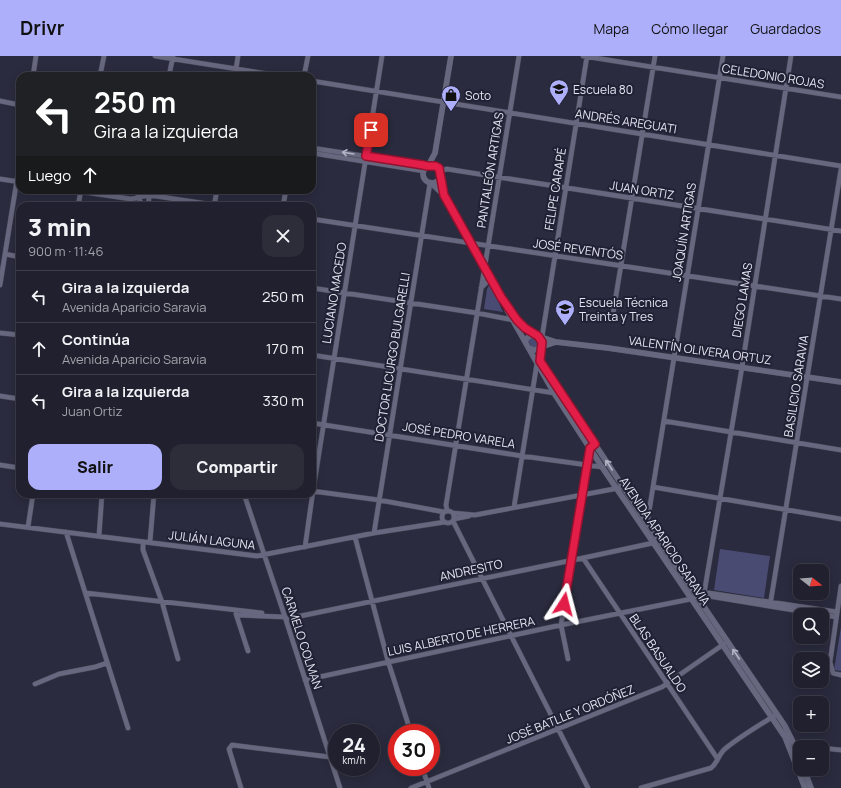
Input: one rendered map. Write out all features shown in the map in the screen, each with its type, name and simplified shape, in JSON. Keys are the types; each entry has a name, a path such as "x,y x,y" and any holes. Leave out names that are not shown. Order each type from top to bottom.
{"street":[{"path":"34,72 36,56"},
{"path":"101,72 104,56"},
{"path":"155,56 172,57 255,72"},
{"path":"236,72 238,56"},
{"path":"305,72 308,56"},
{"name":"LUCIANO MACEDO","path":"316,467 382,56"},
{"path":"316,153 423,165 426,168 435,166 440,171 438,181 430,183 423,175 426,168 435,153 451,56"},
{"name":"PANTALEÓN ARTIGAS","path":"446,511 484,266 519,56"},
{"name":"CELEDONIO ROJAS","path":"586,56 841,98"},
{"name":"FELIPE CARAPÉ","path":"538,336 543,326 586,56"},
{"path":"613,314 655,56"},
{"name":"JOAQUÍN ARTIGAS","path":"645,525 654,488 723,56"},
{"name":"DIEGO LAMAS","path":"704,594 742,367 791,56"},
{"path":"170,72 172,57"},
{"name":"ANDRÉS AREGUATI","path":"316,82 841,166"},
{"path":"0,101 16,104"},
{"path":"316,149 366,159"},
{"name":"AVENIDA APARICIO SARAVIA","path":"435,153 444,195"},
{"name":"JUAN ORTIZ","path":"440,171 447,169 841,231"},
{"name":"BASILICIO SARAVIA","path":"770,604 841,169"},
{"path":"0,179 16,182"},
{"name":"AVENIDA APARICIO SARAVIA","path":"430,183 444,195 506,305 517,320 538,336"},
{"name":"DOCTOR LICURGO BULGARELLI","path":"374,533 430,183"},
{"path":"0,285 16,194"},
{"path":"99,194 131,199 147,194"},
{"path":"138,194 141,202"},
{"path":"155,194 194,202"},
{"name":"JOSÉ REVENTÓS","path":"316,220 841,299"},
{"path":"6,254 16,256"},
{"path":"481,288 491,278"},
{"path":"316,288 477,313 513,320"},
{"name":"AVENIDA APARICIO SARAVIA","path":"506,305 507,310 529,348 536,364 554,393 602,467 620,487"},
{"path":"0,333 16,334"},
{"path":"525,342 528,336 538,336 542,342 541,347 534,350 529,348"},
{"name":"VALENTÍN OLIVERA ORTUZ","path":"538,336 556,342 675,357 841,382"},
{"name":"VALENTÍN OLIVERA ORTUZ","path":"541,347 556,342"},
{"name":"AVENIDA APARICIO SARAVIA","path":"541,347 540,361 595,444 620,487 793,743"},
{"path":"316,356 554,393"},
{"path":"514,507 536,364"},
{"path":"0,396 16,398"},
{"path":"664,421 841,450"},
{"name":"JOSÉ PEDRO VARELA","path":"316,423 602,467"},
{"path":"568,659 561,625 590,448 595,444"},
{"path":"0,465 16,467"},
{"path":"446,511 442,518 445,522 449,523 453,520 475,515 620,487"},
{"path":"654,488 841,519"},
{"path":"316,492 379,500 453,513 475,515"},
{"path":"28,527 33,498"},
{"path":"99,536 102,498"},
{"path":"150,542 154,498"},
{"name":"CARMELO COLMAN","path":"245,498 286,618 328,751"},
{"name":"LUCIANO MACEDO","path":"305,547 311,498"},
{"path":"453,513 453,520 481,578 588,788"},
{"name":"JULIÁN LAGUNA","path":"0,524 257,556 355,538 374,533 445,522"},
{"path":"66,532 128,728"},
{"path":"355,538 388,661 408,724"},
{"name":"ANDRESITO","path":"236,613 286,618 583,558 656,541"},
{"path":"143,542 143,550 162,602 178,659"},
{"name":"BLAS BASUALDO","path":"583,558 619,614 717,758"},
{"path":"841,586 830,662 833,673 841,675"},
{"path":"86,593 236,613 262,613"},
{"path":"704,594 708,596 836,614"},
{"name":"LUIS ALBERTO DE HERRERA","path":"305,680 388,661 619,614 704,594"},
{"path":"236,613 248,651"},
{"name":"JOSÉ BATLLE Y ORDÓÑEZ","path":"411,788 662,687 725,643"},
{"path":"34,684 59,674 95,667 107,663"},
{"path":"641,788 711,768 717,762 717,758 725,748 774,715"},
{"name":"AVENIDA APARICIO SARAVIA","path":"788,736 805,788"},
{"path":"241,788 229,749 232,745 328,757"},
{"path":"829,749 841,750"},
{"name":"CARMELO COLMAN","path":"336,776 340,788"},
{"path":"425,776 429,788"},
{"path":"807,776 811,788"}],"shaded area":[{"path":"490,284 503,312 484,309 487,289"},
{"path":"531,337 538,339 540,344 537,348 532,347 527,340"},
{"path":"720,549 770,556 764,598 714,590"},
{"path":"841,627 841,671 834,670"}],"place":[{"name":"Escuela 80","path":"559,106"},
{"name":"Soto","path":"451,112"},
{"name":"Escuela Técnica Treinta y Tres","path":"565,326"}],"route":[{"path":"371,130 366,156 427,166 433,165 439,168 444,195 452,211 472,243 506,305 517,320 525,328 538,336 542,342 540,361 595,444 590,448 564,604"}]}
